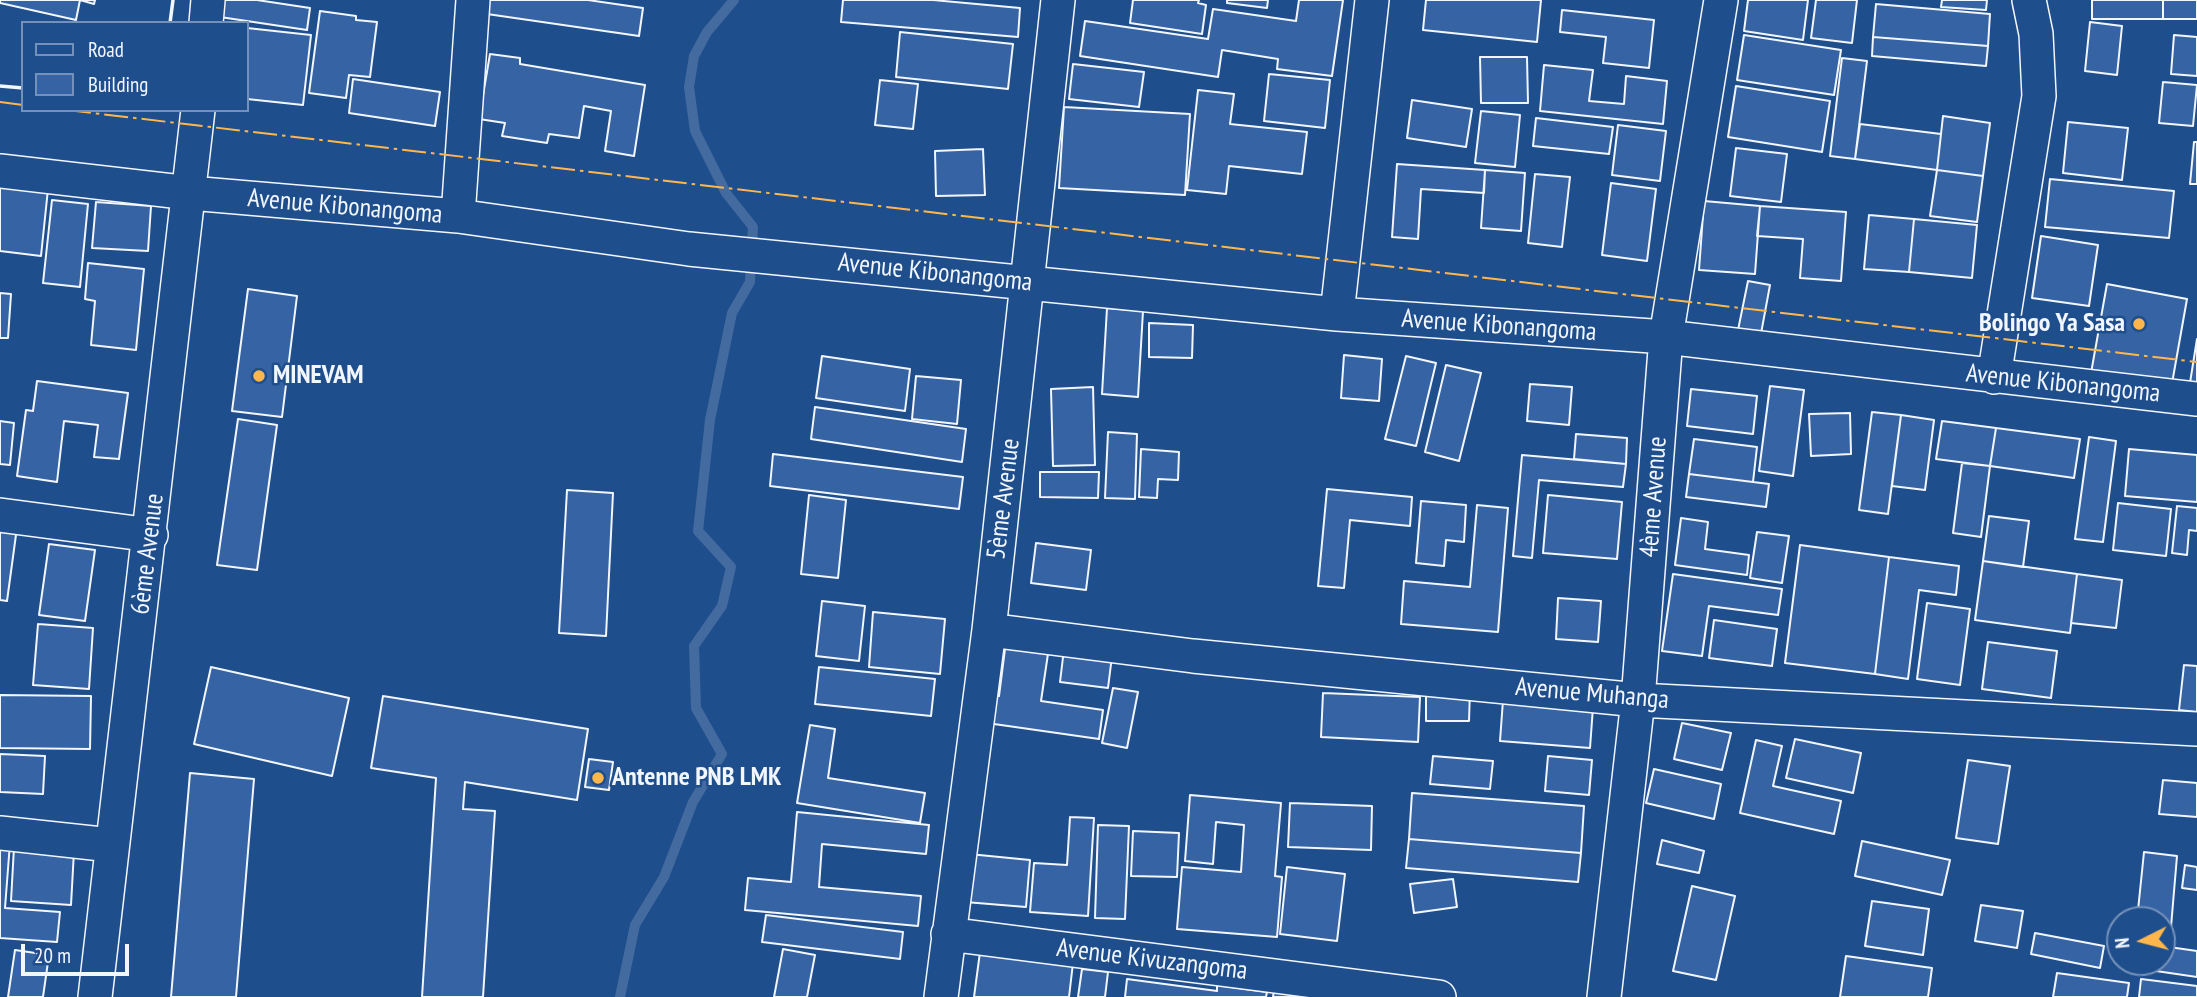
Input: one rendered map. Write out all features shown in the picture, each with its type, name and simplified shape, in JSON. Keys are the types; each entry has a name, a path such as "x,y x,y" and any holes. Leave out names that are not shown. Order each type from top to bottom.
{"street":[{"path":"206,21 208,0"},
{"path":"458,216 473,0"},
{"name":"5ème Avenue","path":"941,997 989,630 1058,0"},
{"path":"1337,314 1371,0"},
{"name":"4ème Avenue","path":"1604,997 1638,700 1666,337 1721,0"},
{"path":"1994,377 2039,96 2036,34 2029,0"},
{"name":"6ème Avenue","path":"94,997 151,535 198,112"},
{"name":"Avenue Kibonangoma","path":"0,171 190,193 458,216 689,249 1337,314 1666,337 2197,399"},
{"path":"0,515 151,535"},
{"name":"Avenue Muhanga","path":"989,630 1194,656 1638,700 2197,729"},
{"path":"0,833 111,845"},
{"name":"Avenue Kivuzangoma","path":"948,934 1439,997"}],"building":[{"path":"0,0 80,0 76,20 0,3"},
{"path":"222,0 257,0 310,8 307,30 220,17"},
{"path":"489,0 588,0 643,8 639,36 487,14"},
{"path":"843,0 933,0 1020,8 1018,37 841,22"},
{"path":"1133,0 1199,0 1198,3 1206,5 1202,34 1130,23"},
{"path":"1227,0 1268,0 1267,8 1227,3"},
{"path":"1299,0 1343,0 1332,76 1277,69 1278,59 1222,50 1218,77 1080,56 1085,21 1208,39 1213,9 1296,21"},
{"path":"1426,0 1541,0 1537,42 1423,30"},
{"path":"1748,0 1808,0 1803,40 1744,31"},
{"path":"1816,0 1857,0 1852,43 1811,38"},
{"path":"1942,0 1987,0 1986,10 1941,7"},
{"path":"2092,0 2163,0 2163,19 2092,19"},
{"path":"2163,0 2197,0 2197,19 2163,19"},
{"path":"1876,4 1990,14 1988,46 1873,37"},
{"path":"1562,10 1654,20 1649,68 1603,63 1606,37 1560,32"},
{"path":"320,11 377,22 370,77 349,75 346,98 309,93"},
{"path":"2090,22 2122,26 2117,75 2085,71"},
{"path":"248,28 311,35 303,105 248,99"},
{"path":"900,32 1013,44 1008,89 896,77"},
{"path":"1744,35 1841,50 1834,95 1737,80"},
{"path":"2174,35 2197,37 2197,76 2171,74"},
{"path":"1873,37 1988,46 1986,66 1872,56"},
{"path":"490,54 520,58 520,64 645,85 634,156 605,151 611,111 584,106 579,138 549,134 547,143 502,136 505,123 479,119"},
{"path":"1480,57 1527,57 1528,103 1481,103"},
{"path":"1842,58 1867,61 1855,159 1830,156"},
{"path":"1073,64 1144,72 1139,107 1069,99"},
{"path":"1544,65 1593,70 1589,101 1624,104 1626,76 1667,81 1663,124 1540,111"},
{"path":"1269,74 1330,80 1325,128 1264,121"},
{"path":"353,79 440,92 435,126 349,113"},
{"path":"880,80 918,84 913,129 875,125"},
{"path":"2163,82 2197,85 2193,126 2159,123"},
{"path":"1736,86 1830,101 1822,152 1728,137"},
{"path":"1198,90 1234,94 1230,124 1307,132 1302,174 1229,166 1226,194 1187,190"},
{"path":"1412,100 1472,109 1466,147 1407,138"},
{"path":"1064,107 1190,114 1185,195 1059,188"},
{"path":"1481,111 1520,115 1515,167 1475,163"},
{"path":"1943,116 1990,123 1983,176 1937,170"},
{"path":"1536,118 1613,127 1609,154 1533,146"},
{"path":"2068,122 2128,128 2122,180 2063,173"},
{"path":"1860,124 1941,134 1937,170 1855,159"},
{"path":"1618,125 1666,131 1660,181 1612,175"},
{"path":"2194,142 2197,142 2197,184 2190,184"},
{"path":"1736,148 1787,154 1781,202 1730,196"},
{"path":"983,149 985,195 936,196 935,151"},
{"path":"1397,164 1485,170 1484,193 1421,189 1418,239 1392,237"},
{"path":"1485,170 1525,173 1521,231 1481,228"},
{"path":"1937,170 1983,176 1977,222 1930,216"},
{"path":"1535,174 1570,177 1562,247 1528,243"},
{"path":"2050,179 2174,191 2169,238 2045,227"},
{"path":"1611,183 1656,189 1647,261 1602,255"},
{"path":"0,184 48,189 41,256 0,251"},
{"path":"52,200 88,204 80,287 43,283"},
{"path":"1704,201 1760,206 1755,274 1699,270"},
{"path":"96,202 151,206 148,251 92,248"},
{"path":"1760,206 1846,212 1841,281 1800,278 1803,239 1757,236"},
{"path":"1869,215 1914,219 1909,272 1864,269"},
{"path":"1914,219 1977,225 1972,278 1909,272"},
{"path":"2041,236 2098,245 2089,306 2032,298"},
{"path":"88,263 144,269 136,350 91,345 95,301 85,299"},
{"path":"1748,281 1770,285 1760,339 1737,335"},
{"path":"2107,284 2187,299 2171,389 2091,373"},
{"path":"248,289 297,296 282,417 232,411"},
{"path":"0,293 11,294 8,338 0,338"},
{"path":"1107,308 1143,311 1138,397 1102,394"},
{"path":"1149,323 1193,325 1192,358 1149,357"},
{"path":"2197,339 2197,390 2189,389"},
{"path":"1344,355 1382,359 1379,401 1341,398"},
{"path":"822,356 910,369 905,411 816,398"},
{"path":"1406,356 1436,363 1416,446 1385,439"},
{"path":"1446,365 1481,373 1459,461 1425,452"},
{"path":"916,376 961,380 957,424 912,419"},
{"path":"37,381 128,393 119,459 94,457 98,425 64,421 57,482 17,476 26,410 33,411"},
{"path":"1530,384 1572,387 1569,425 1527,421"},
{"path":"1770,386 1804,390 1793,476 1759,471"},
{"path":"1093,387 1095,465 1053,466 1051,389"},
{"path":"1691,389 1757,396 1753,434 1687,426"},
{"path":"815,407 966,429 962,462 811,439"},
{"path":"1872,412 1901,415 1888,514 1859,510"},
{"path":"1850,413 1851,454 1811,456 1809,414"},
{"path":"1901,415 1934,420 1925,490 1892,486"},
{"path":"238,419 277,425 257,570 217,565"},
{"path":"0,421 14,423 10,465 0,464"},
{"path":"1942,421 1996,428 1990,466 1936,459"},
{"path":"1996,428 2080,439 2074,478 1990,466"},
{"path":"1108,432 1137,434 1135,499 1105,498"},
{"path":"1576,434 1627,438 1626,464 1574,459"},
{"path":"2089,437 2116,441 2103,542 2075,539"},
{"path":"1694,439 1757,447 1753,482 1689,474"},
{"path":"1141,449 1179,452 1178,480 1158,479 1157,498 1139,497"},
{"path":"2129,449 2197,455 2197,502 2125,496"},
{"path":"773,454 963,477 959,509 770,486"},
{"path":"1522,455 1626,464 1623,487 1539,480 1532,558 1513,556"},
{"path":"1962,463 1990,466 1981,537 1953,533"},
{"path":"1040,472 1099,472 1098,498 1040,497"},
{"path":"1689,474 1769,484 1766,507 1686,497"},
{"path":"1327,489 1412,497 1410,526 1350,520 1344,588 1318,586"},
{"path":"567,490 613,493 606,636 559,633"},
{"path":"809,495 846,500 838,578 801,574"},
{"path":"1548,495 1622,502 1617,559 1543,553"},
{"path":"1421,501 1466,505 1464,542 1446,540 1444,566 1416,563"},
{"path":"2118,503 2171,509 2166,556 2113,550"},
{"path":"1477,505 1508,508 1498,632 1401,624 1404,581 1470,587"},
{"path":"2177,506 2197,508 2197,531 2189,530 2187,555 2172,553"},
{"path":"1989,516 2029,521 2023,567 1983,561"},
{"path":"0,517 18,520 7,601 0,600"},
{"path":"1681,518 1708,522 1705,549 1749,555 1747,575 1675,565"},
{"path":"1757,532 1789,536 1782,583 1750,578"},
{"path":"1036,543 1091,550 1086,590 1031,583"},
{"path":"49,544 95,550 85,621 39,615"},
{"path":"1800,545 1889,557 1875,674 1785,663"},
{"path":"1889,557 1959,566 1956,595 1919,590 1908,679 1875,674"},
{"path":"1983,561 2077,574 2070,633 1975,620"},
{"path":"1673,574 1782,589 1778,615 1709,606 1702,656 1662,651"},
{"path":"2077,574 2122,580 2116,628 2071,623"},
{"path":"1558,598 1601,601 1598,642 1556,639"},
{"path":"822,601 865,606 859,661 816,656"},
{"path":"1927,603 1970,609 1960,685 1917,679"},
{"path":"873,612 945,619 940,674 869,667"},
{"path":"1714,620 1777,629 1772,666 1709,658"},
{"path":"38,624 93,628 89,689 33,685"},
{"path":"1006,641 1049,647 1041,701 1103,710 1099,739 987,723 991,695 999,696"},
{"path":"1988,642 2057,651 2051,698 1982,689"},
{"path":"1064,649 1112,656 1108,688 1060,682"},
{"path":"2184,665 2197,666 2197,712 2179,710"},
{"path":"211,667 349,698 332,776 194,744"},
{"path":"819,667 935,679 931,716 815,704"},
{"path":"1113,688 1138,692 1127,748 1102,743"},
{"path":"1426,690 1470,690 1469,721 1426,721"},
{"path":"1323,693 1420,697 1418,742 1321,737"},
{"path":"0,695 91,696 90,749 0,748"},
{"path":"383,696 588,729 577,800 465,782 463,809 495,811 483,997 422,997 436,778 371,768"},
{"path":"1503,700 1593,707 1590,748 1500,741"},
{"path":"1682,723 1731,733 1722,770 1674,759"},
{"path":"810,725 835,729 828,778 925,793 920,823 797,803"},
{"path":"1795,739 1861,753 1853,793 1786,778"},
{"path":"1756,740 1782,746 1773,786 1841,801 1834,834 1740,813"},
{"path":"0,754 45,756 43,794 0,792"},
{"path":"1433,756 1493,761 1490,789 1430,784"},
{"path":"1548,756 1592,760 1589,795 1545,791"},
{"path":"589,759 613,762 609,790 585,787"},
{"path":"1968,760 2010,766 1998,844 1956,838"},
{"path":"1654,769 1721,784 1714,819 1646,803"},
{"path":"190,773 254,779 236,997 171,997"},
{"path":"2163,780 2197,783 2197,817 2159,814"},
{"path":"1412,793 1584,806 1581,853 1409,839"},
{"path":"1190,795 1281,803 1275,876 1282,877 1277,937 1177,929 1182,867 1241,872 1244,825 1216,822 1213,864 1185,861"},
{"path":"1290,803 1372,806 1371,850 1288,847"},
{"path":"797,812 929,825 926,854 822,844 819,887 921,896 918,926 745,910 748,878 791,882"},
{"path":"1070,817 1094,818 1088,916 1030,912 1034,863 1067,865"},
{"path":"1098,825 1129,826 1125,919 1095,918"},
{"path":"1133,831 1179,833 1177,877 1131,876"},
{"path":"1409,839 1581,853 1578,882 1406,868"},
{"path":"1662,840 1704,851 1699,873 1657,864"},
{"path":"1862,841 1950,860 1942,895 1855,876"},
{"path":"0,843 10,843 5,908 60,912 57,942 0,938"},
{"path":"14,847 74,851 71,905 11,901"},
{"path":"2144,852 2177,856 2173,906 2138,906"},
{"path":"969,854 1030,860 1026,907 965,902"},
{"path":"2185,865 2197,867 2197,890 2182,888"},
{"path":"1287,867 1345,874 1337,941 1280,934"},
{"path":"1453,879 1457,907 1414,913 1410,884"},
{"path":"1692,886 1735,896 1716,980 1673,971"},
{"path":"1872,901 1929,909 1923,955 1865,946"},
{"path":"1981,905 2023,911 2017,948 1975,941"},
{"path":"766,915 903,932 900,959 762,942"},
{"path":"2035,933 2104,946 2100,968 2031,954"},
{"path":"2176,948 2197,951 2197,977 2176,974"},
{"path":"783,949 815,955 807,997 774,997"},
{"path":"15,950 49,955 43,997 8,997"},
{"path":"980,952 1073,963 1069,997 974,997"},
{"path":"1846,956 1932,968 1928,997 1840,997"},
{"path":"1082,969 1108,972 1105,997 1078,997"},
{"path":"2057,973 2129,983 2127,997 2053,997"},
{"path":"1127,979 1217,991 1217,985 1267,992 1266,997 1125,997"},
{"path":"2141,979 2197,986 2197,997 2139,997"},
{"path":"1274,990 1313,997 1273,997"}],"waterway":[{"path":"620,997 635,925 664,877 693,802 722,754 696,708 694,646 722,606 731,567 698,531 710,420 732,313 750,282 753,227 726,193 695,131 689,87 694,56 707,32 734,0"}],"wall":[{"path":"170,21 173,0"},
{"path":"0,86 21,88"}],"power":[{"path":"0,102 21,105"},
{"path":"84,112 2197,362"}],"place":[{"name":"Bolingo Ya Sasa","path":"2139,324"},
{"name":"MINEVAM","path":"259,376"},
{"name":"Antenne PNB LMK","path":"598,778"}]}
